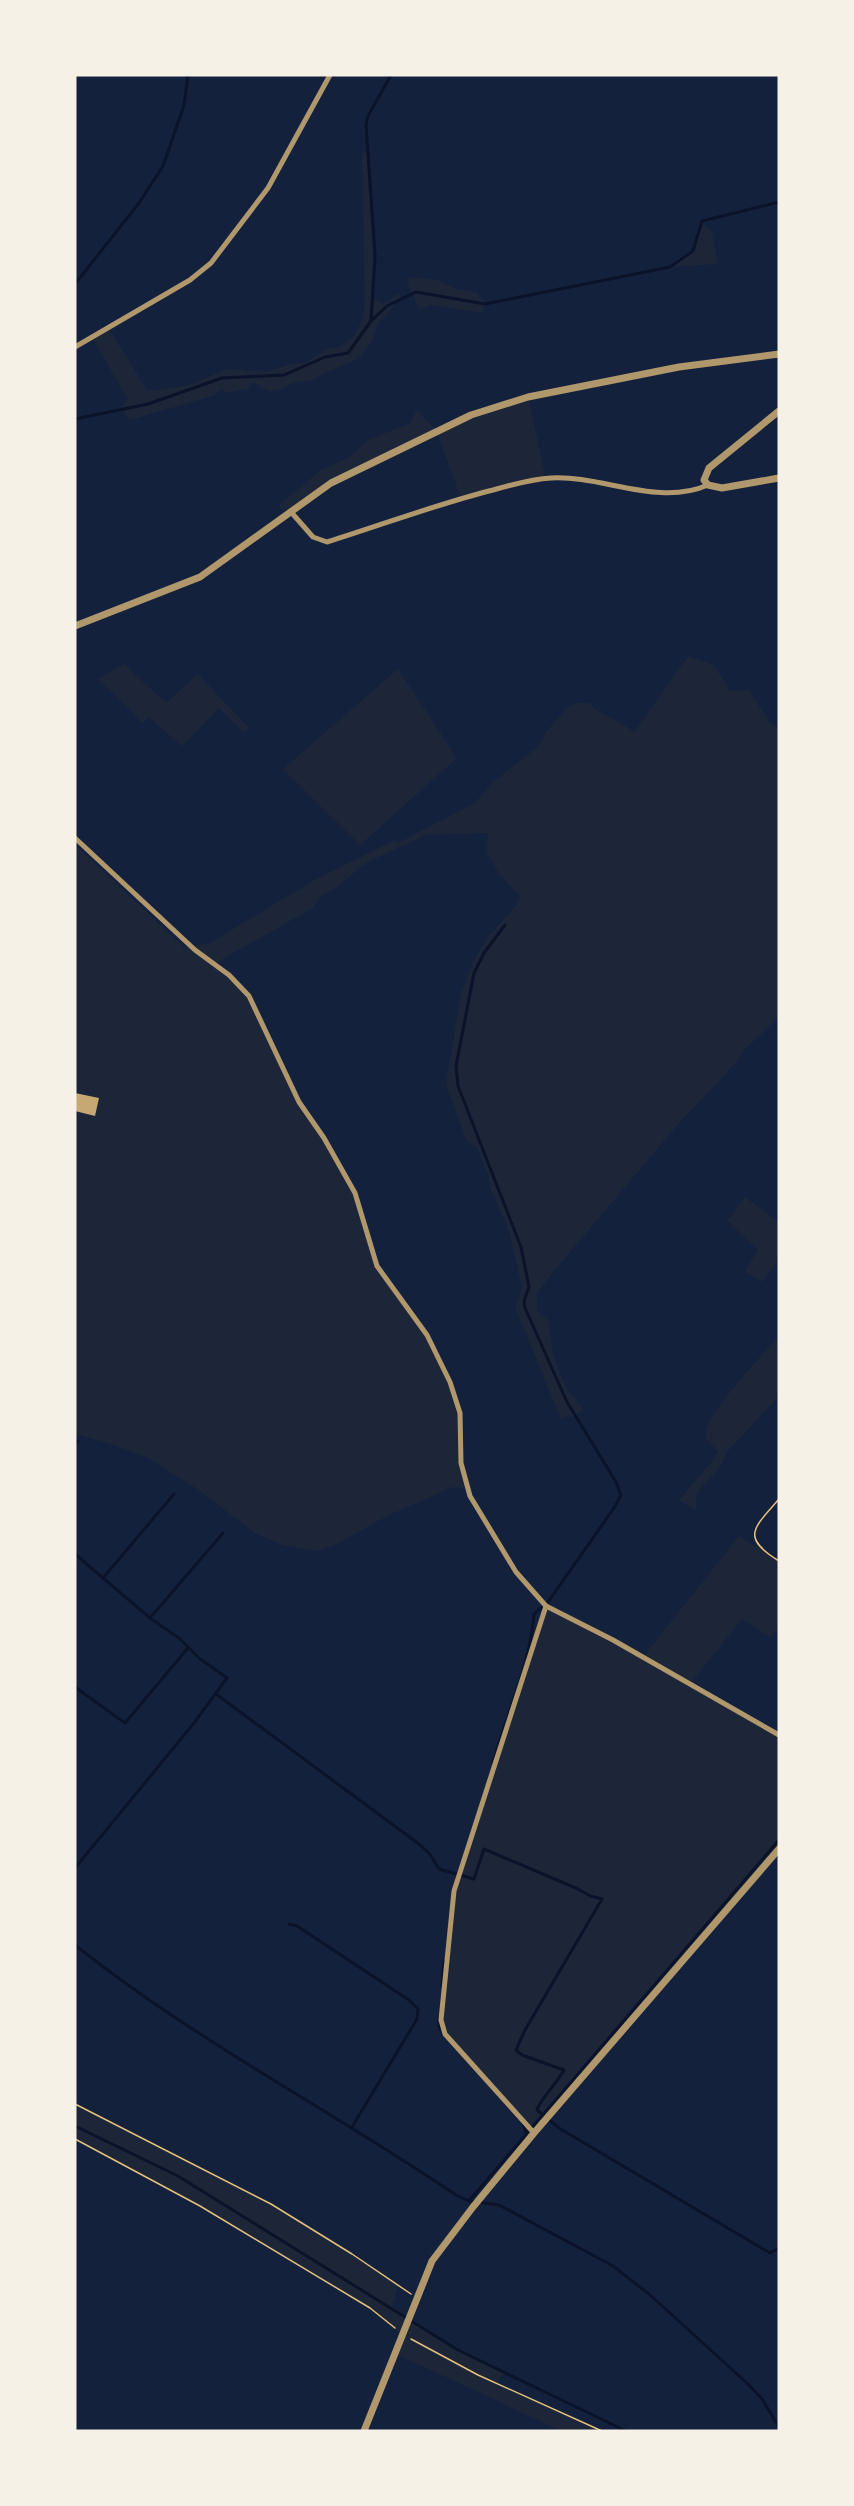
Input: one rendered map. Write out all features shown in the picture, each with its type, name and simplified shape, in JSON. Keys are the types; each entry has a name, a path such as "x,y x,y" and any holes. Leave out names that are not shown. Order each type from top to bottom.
{"street":[{"path":"75,347 189,280 211,263 268,189 330,75"},
{"path":"75,626 200,577 331,483 471,415 519,399 678,367 779,354"},
{"path":"708,485 704,480 709,468 779,411"},
{"path":"291,512 313,537 327,542 461,498 550,478 574,478 678,493 697,490 708,485 722,488 779,478"},
{"path":"75,838 195,950 229,975 249,996 299,1102 324,1138 355,1193 377,1266 427,1335 450,1382 460,1413 460,1463 470,1496 516,1572 546,1606 613,1640 779,1735"},
{"path":"534,2133 445,2034 441,2020 454,1891 546,1606"},
{"path":"364,2431 432,2260 534,2133 779,1849"}],"path":[{"path":"779,1499 759,1522 754,1537 756,1545 779,1561"},
{"path":"75,2104 271,2204 417,2297"},
{"path":"75,2139 200,2206 370,2308 403,2332 478,2375 602,2431"}],"shaded area":[{"path":"362,152 368,153 375,256 372,302 379,301 383,304 399,293 400,299 378,324 373,340 358,359 324,373 314,380 293,383 283,389 270,391 259,387 256,383 250,383 249,389 226,393 221,389 216,395 130,420 121,409 127,398 92,337 108,328 148,391 190,385 227,369 267,372 291,364 305,363 326,349 340,347 355,335 363,317 365,304"},
{"path":"702,221 712,233 718,264 670,267 693,251"},
{"path":"409,277 438,280 456,289 478,293 485,304 482,313 430,305 420,310 408,284"},
{"path":"528,397 546,478 461,498 437,432 331,483 291,512 279,508 280,504 321,470 351,456 366,441 410,423 417,410 437,431"},
{"path":"688,656 714,665 730,691 749,690 768,723 779,727 779,1017 742,1052 725,1075 681,1121 552,1273 537,1294 537,1310 549,1321 556,1363 568,1389 583,1410 573,1417 569,1415 561,1419 515,1307 522,1287 509,1231 490,1188 489,1177 477,1147 467,1141 446,1084 461,993 473,962 487,938 516,906 520,896 500,875 487,853 488,833 426,835 366,863 337,887 320,896 313,908 214,964 249,996 299,1102 324,1138 355,1193 377,1266 427,1335 450,1382 460,1413 461,1463 468,1490 453,1487 389,1515 333,1546 310,1550 283,1545 256,1534 200,1491 150,1459 112,1444 75,1434 75,845 185,948 210,943 311,882 395,840 398,843 475,803 493,782 539,746 546,732 565,710 575,703 589,703 634,732"},
{"path":"124,664 166,703 198,674 249,728 244,733 219,708 182,746 149,717 143,723 98,679"},
{"path":"398,669 457,758 360,845 283,769"},
{"path":"745,1197 779,1222 779,1260 762,1282 745,1271 758,1250 727,1221"},
{"path":"779,1336 779,1396 728,1451 719,1469 697,1492 696,1510 679,1500 718,1451 707,1438 709,1423 737,1383"},
{"path":"739,1536 779,1561 779,1629 770,1637 742,1619 690,1684 779,1736 779,1849 534,2133 445,2034 441,2020 454,1891 546,1606 643,1657"},
{"path":"75,2104 271,2204 352,2254 398,2286 391,2309 458,2350 503,2372 497,2384 602,2431 562,2431 394,2353 402,2334 370,2308 200,2206 75,2139"}],"building":[{"path":"75,1093 99,1098 95,1116 75,1111"}],"waterway":[{"path":"75,284 139,203 163,166 184,105 188,75"},
{"path":"371,321 375,256 366,125 368,116 391,75"},
{"path":"75,419 148,404 222,378 284,375 325,357 348,353 371,321 387,306 416,292 485,304 670,267 693,251 702,221 779,202"},
{"path":"493,1763 523,1670 534,1614 548,1602 621,1495 616,1482 567,1402 525,1308 524,1301 529,1287 521,1247 458,1086 456,1066 474,973 484,953 505,925"},
{"path":"75,1444 78,1441"},
{"path":"103,1578 174,1494"},
{"path":"150,1618 223,1533"},
{"path":"75,1554 150,1618 179,1638 199,1658 227,1678 194,1723 75,1868"},
{"path":"75,1687 125,1723 188,1648"},
{"path":"216,1694 419,1844 429,1853 439,1869 474,1879 484,1849 590,1896 602,1899 525,2030 516,2050 522,2055 564,2070 537,2110 559,2128 770,2253 779,2248"},
{"path":"469,2201 779,1840"},
{"path":"289,1924 297,1926 409,2000 418,2009 417,2019 352,2127"},
{"path":"75,1945 120,1980 167,2012 456,2195 469,2201 499,2205 613,2266 649,2294 748,2384 762,2399 779,2427"},
{"path":"442,1987 444,1961"},
{"path":"439,2017 439,2026 443,2034"},
{"path":"523,2124 526,2133"},
{"path":"75,2126 178,2176 458,2350 626,2431"}]}
